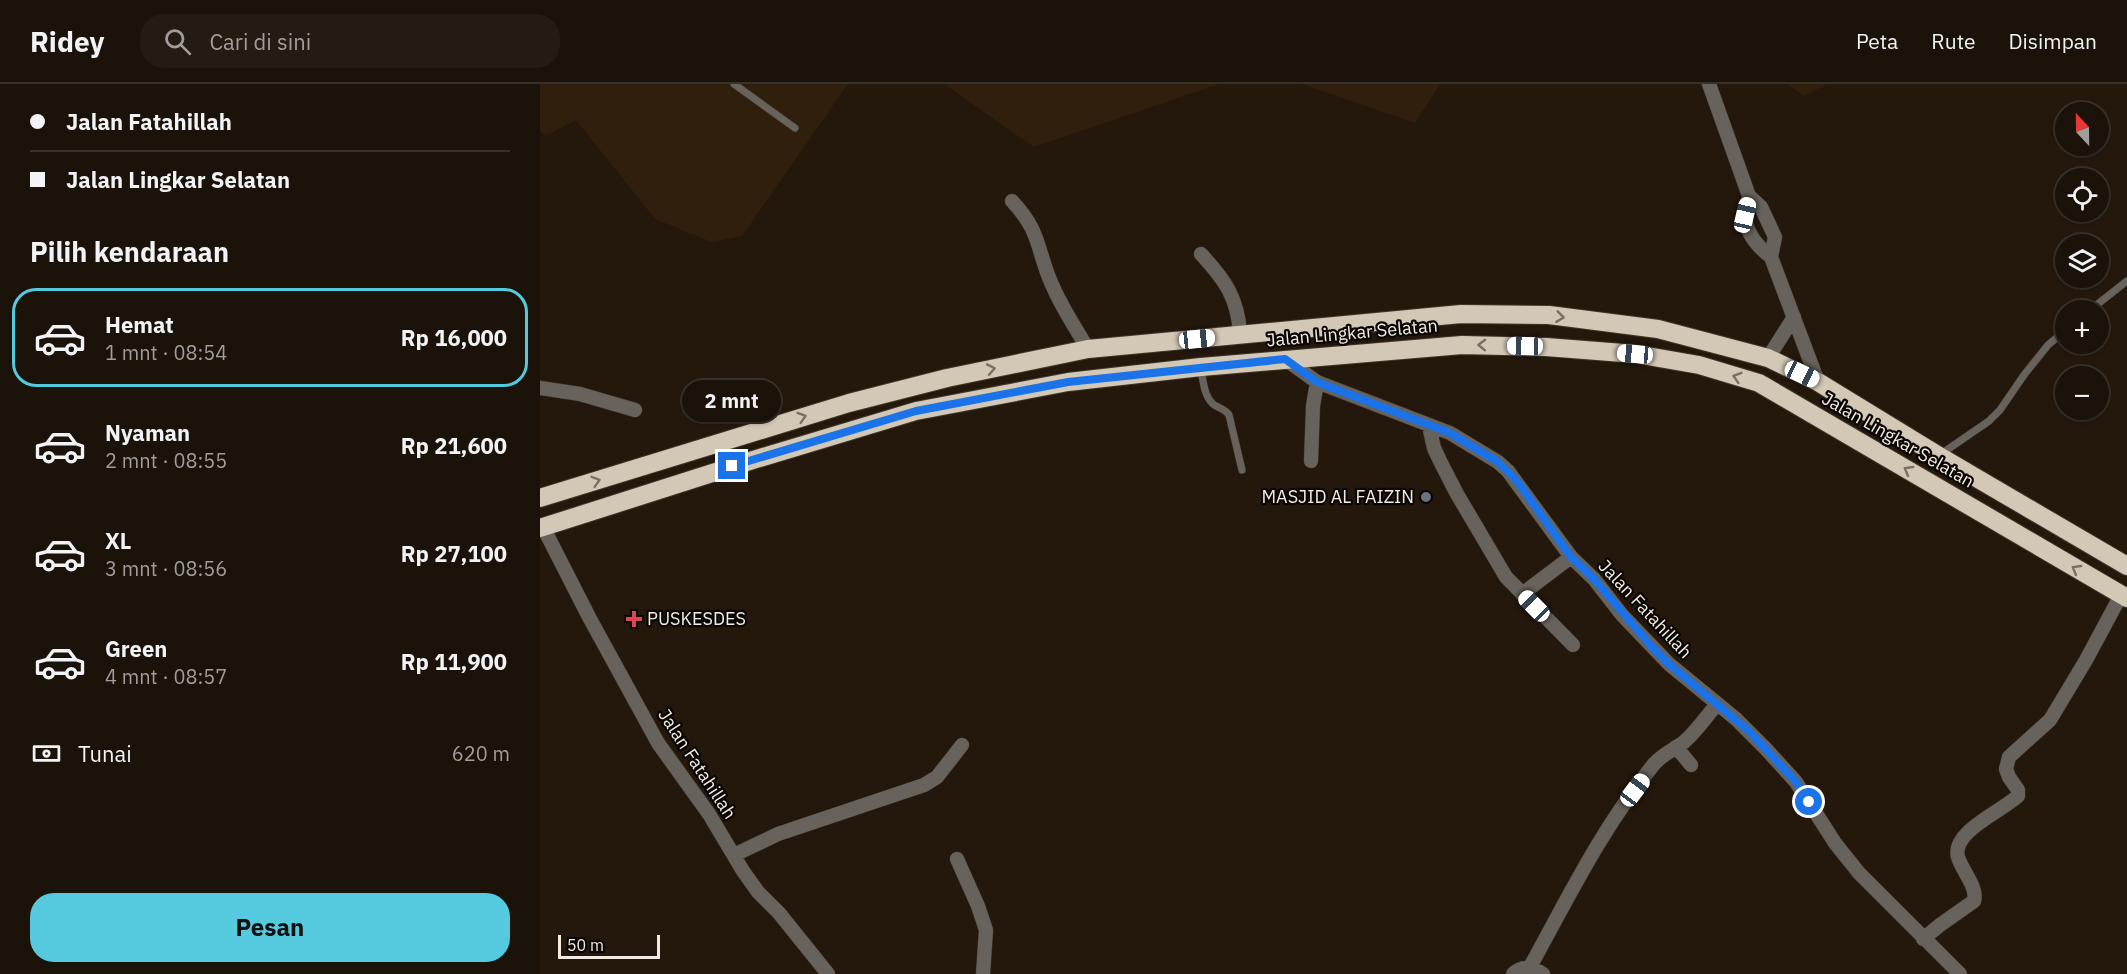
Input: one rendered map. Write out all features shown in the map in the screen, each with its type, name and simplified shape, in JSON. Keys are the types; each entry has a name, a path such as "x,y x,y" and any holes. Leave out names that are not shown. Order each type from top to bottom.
{"highway":[{"name":"Jalan Lingkar Selatan","path":"540,498 849,403 947,378 1088,349 1461,314 1549,315 1658,329 1768,358 1818,382 2127,566"},
{"path":"1699,365 1701,340"},
{"name":"Jalan Lingkar Selatan","path":"541,527 753,459 916,411 1068,382 1285,359 1462,345 1546,346 1635,354 1699,365 1759,383 2124,596"},
{"path":"745,435 753,459"}],"street":[{"path":"1708,84 1749,196 1761,207 1775,237 1771,257 1818,382"},
{"path":"1749,196 1745,215 1750,232 1757,247 1771,257"},
{"path":"1012,201 1034,230 1048,276 1088,349"},
{"path":"1201,254 1236,303 1240,334"},
{"path":"1768,358 1794,317"},
{"name":"Jalan Fatahillah","path":"1285,359 1317,382 1450,433 1498,462 1508,471 1536,506 1571,557 1594,579 1652,647 1743,726 1796,782 1848,860 1923,939 1960,974"},
{"path":"1311,461 1313,406 1317,382"},
{"path":"540,388 580,394 635,410"},
{"path":"1429,426 1434,448 1457,494 1506,577 1573,645"},
{"name":"Jalan Fatahillah","path":"541,527 658,743 709,814 758,892 779,913 828,974"},
{"path":"1522,594 1571,557"},
{"path":"1923,939 1974,900 1976,894 1958,859 1957,846 1963,836 2018,796 2018,790 2006,769 2010,757 2050,720 2124,596"},
{"path":"1530,967 1607,829 1656,762 1664,754 1686,741 1717,704"},
{"path":"734,855 778,834 924,785 937,777 962,745"},
{"path":"1676,747 1691,765"},
{"path":"957,859 986,930 983,974"},
{"path":"1513,974 1522,968 1530,967 1543,974"}],"lane":[{"path":"734,84 795,128"},
{"path":"2103,300 2127,281"},
{"path":"1939,456 1989,421 2000,410 2024,375 2055,339"},
{"path":"1201,367 1209,400 1230,415 1242,470"}],"shaded area":[{"path":"540,84 848,84 742,236 712,242 655,219 576,120 545,136 540,131"},
{"path":"944,84 1219,84 1034,147"},
{"path":"1302,84 1440,84 1415,123"},
{"path":"1787,84 1827,84 1804,96"}],"place":[{"name":"MASJID AL FAIZIN","path":"1426,497"},
{"name":"PUSKESDES","path":"634,619"}],"route":[{"path":"732,466 916,411 1068,382 1285,359 1317,382 1450,433 1498,462 1517,481 1571,557 1594,579 1622,615 1669,664 1750,732 1796,782 1809,802"}]}
